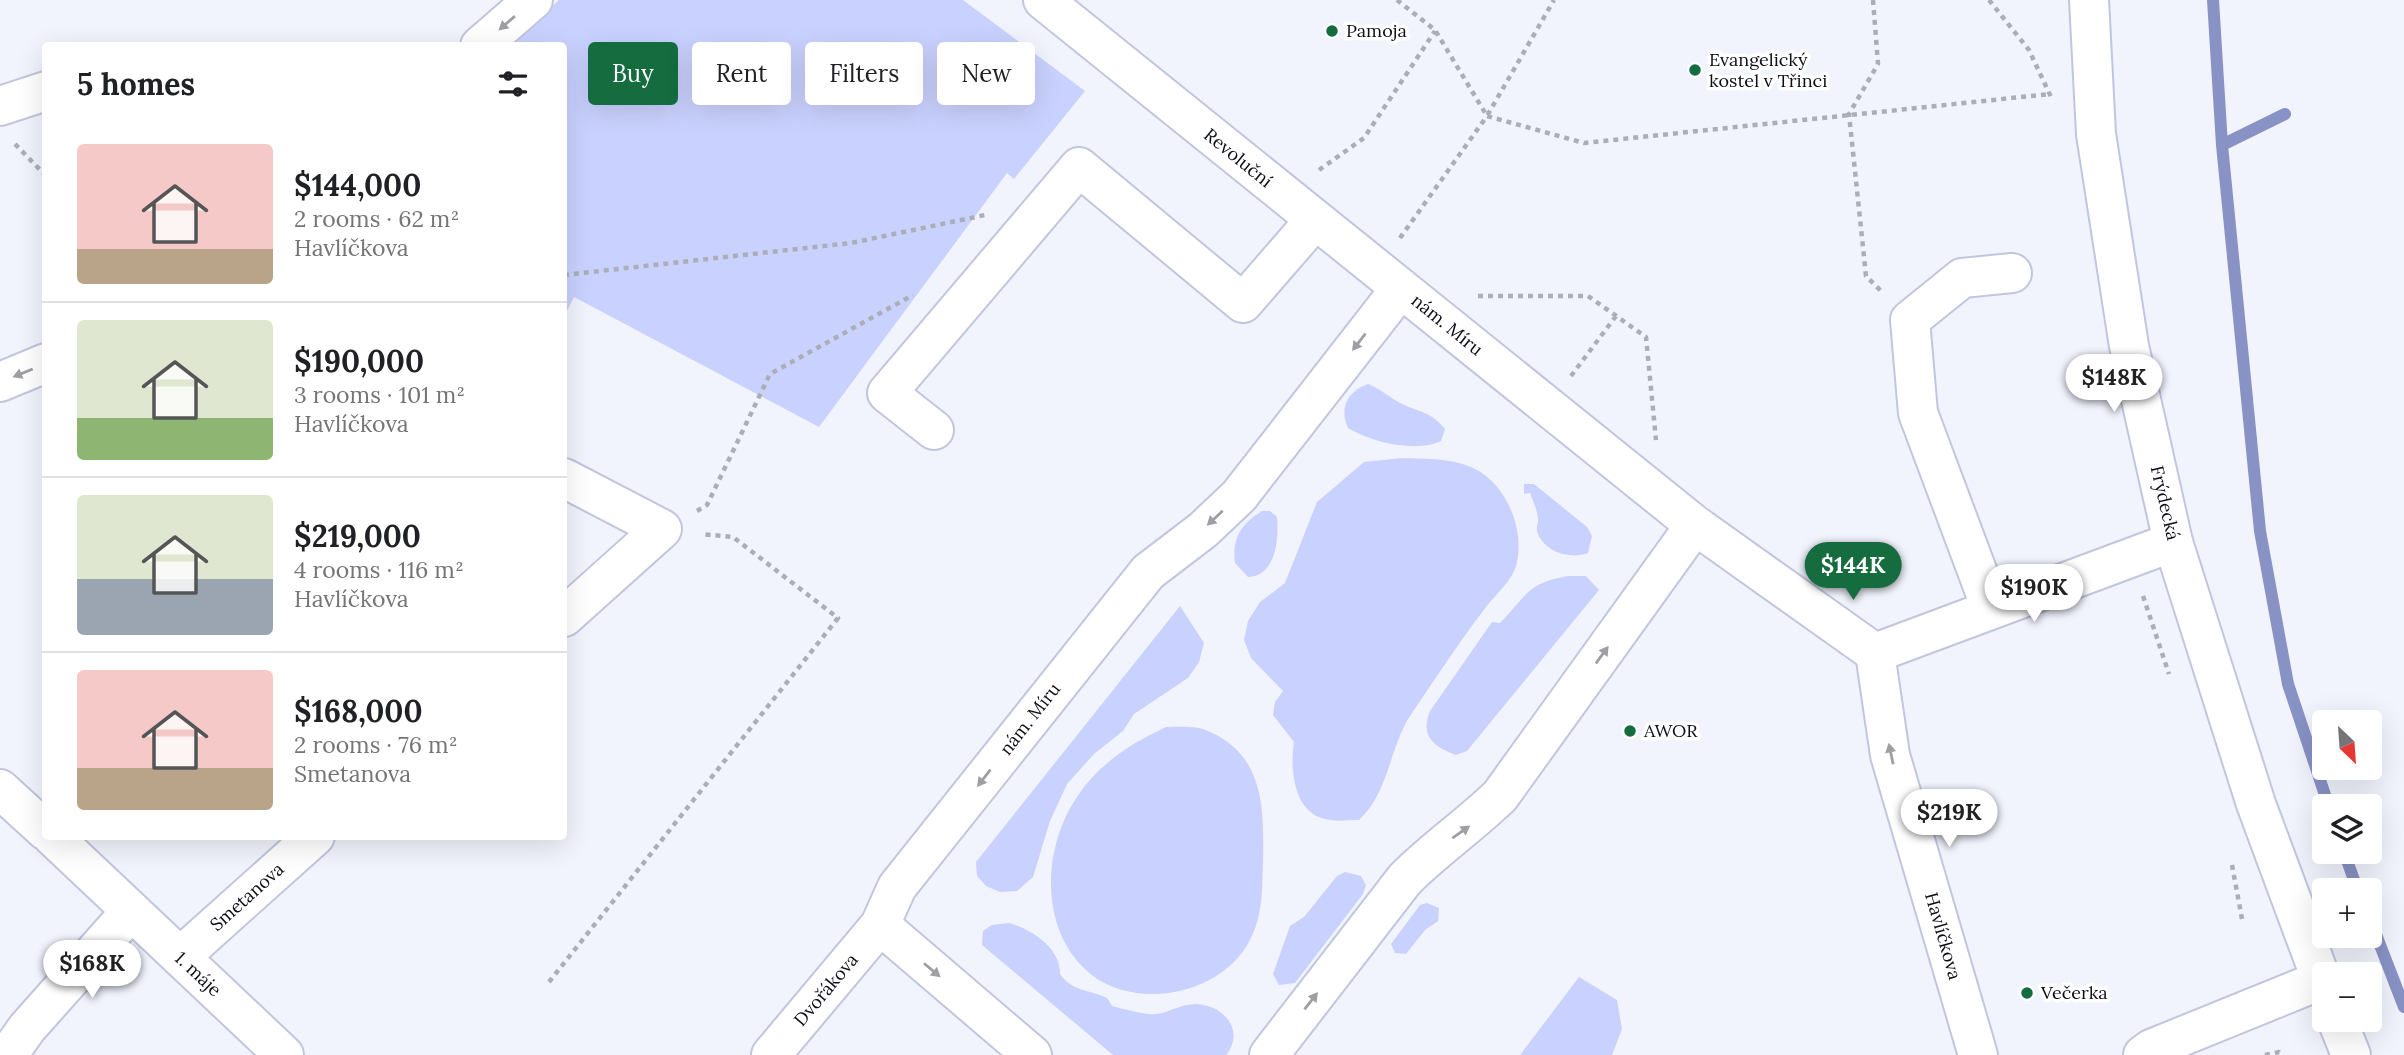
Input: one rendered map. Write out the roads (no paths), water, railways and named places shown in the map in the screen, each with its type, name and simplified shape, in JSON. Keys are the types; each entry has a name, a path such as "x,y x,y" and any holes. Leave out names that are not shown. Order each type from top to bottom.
{"street":[{"path":"485,42 533,0"},
{"name":"Revoluční","path":"1043,0 1401,288"},
{"name":"Frýdecká","path":"2089,0 2100,160 2129,346 2173,542 2256,804 2315,962"},
{"path":"5,122 42,94"},
{"path":"934,430 887,393 1079,167 1243,303 1324,226"},
{"path":"1991,608 1918,413 1910,320 1962,278 2012,273"},
{"name":"nám. Míru","path":"880,925 897,887 1110,618 1148,572 1203,530 1239,496 1401,288 1695,526"},
{"path":"0,382 42,365"},
{"path":"567,480 662,529 567,614"},
{"path":"1269,1055 1405,878 1431,853 1471,824 1500,796 1695,526 1875,653 2173,542"},
{"name":"Havlíčkova","path":"1875,653 1890,755 1978,1055"},
{"path":"0,789 42,827"},
{"name":"1. máje","path":"56,840 284,1055"},
{"name":"Smetanova","path":"180,957 311,840"},
{"path":"8,1055 27,1028 131,911"},
{"path":"880,925 1032,1055"},
{"name":"Dvořákova","path":"771,1055 880,925"},
{"path":"2148,1053 2312,988"},
{"path":"2342,1032 2351,1055"}],"waterway":[{"path":"2213,0 2222,145"},
{"path":"2285,114 2222,145 2260,531 2288,684 2325,794"},
{"path":"2348,864 2353,878"},
{"path":"2381,948 2404,1007"}],"place":[{"name":"Pamoja","path":"1332,31"},
{"name":"Evangelický kostel v Třinci","path":"1695,70"},
{"name":"AWOR","path":"1630,731"},
{"name":"Večerka","path":"2027,993"}]}
